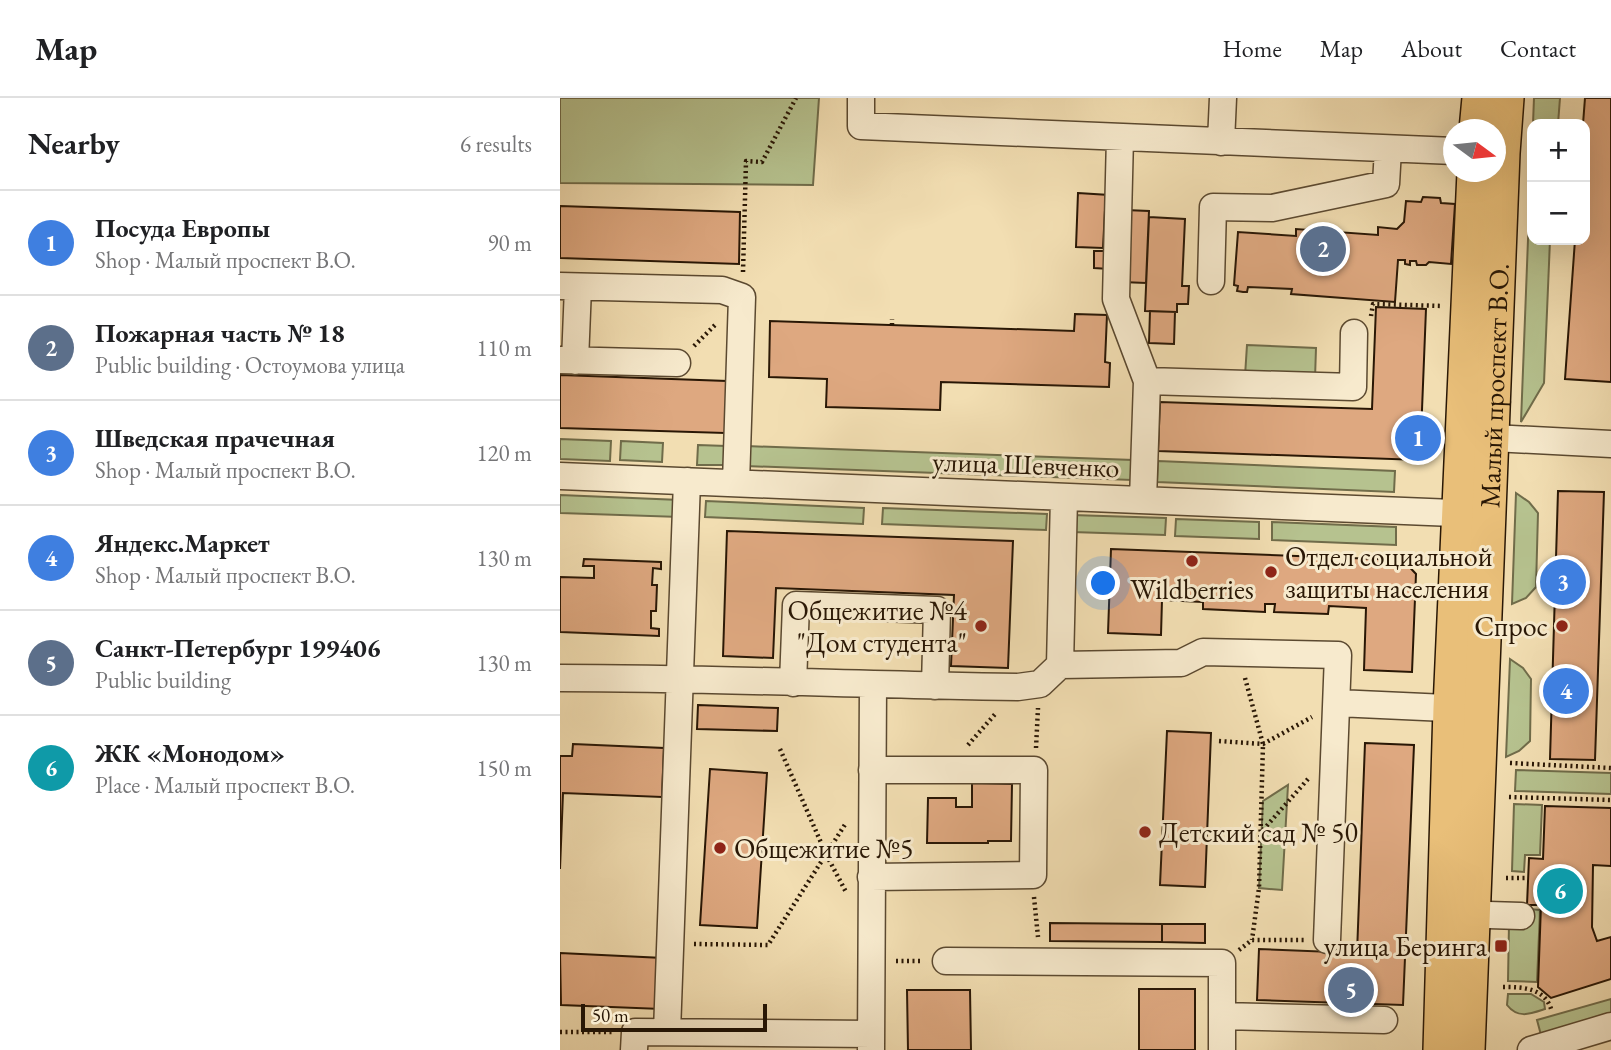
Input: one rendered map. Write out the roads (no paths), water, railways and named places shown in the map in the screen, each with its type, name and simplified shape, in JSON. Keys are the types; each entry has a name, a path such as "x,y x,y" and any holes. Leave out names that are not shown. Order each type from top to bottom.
{"main road":[{"path":"1477,119 1479,98"},
{"name":"Малый проспект В.О.","path":"1504,119 1507,98"},
{"name":"Малый проспект В.О.","path":"1468,1050 1459,915 1474,514 1474,182"},
{"name":"Малый проспект В.О.","path":"1474,514 1493,438 1498,182"},
{"name":"Малый проспект В.О.","path":"1440,1050 1459,915"}],"street":[{"path":"861,98 861,126 1443,151"},
{"path":"1221,142 1223,98"},
{"path":"1120,137 1116,299 1147,381 1143,500"},
{"path":"1211,281 1213,207 1272,208 1386,184 1388,149"},
{"path":"677,363 568,360 569,286 722,290 742,297 736,483"},
{"path":"1147,381 1353,387 1354,333"},
{"path":"1493,438 1611,444"},
{"name":"улица Шевченко","path":"560,477 1474,514"},
{"path":"667,1032 687,481"},
{"path":"1060,665 1064,497"},
{"path":"793,683 796,605 937,610 935,686"},
{"path":"560,678 681,678 873,686 1029,686 1060,665 1181,663 1203,652 1338,655 1327,940"},
{"path":"634,1041 667,1032 871,1042 873,686"},
{"path":"1337,703 1466,709"},
{"path":"871,877 1032,875 1034,770 946,770 872,777"},
{"path":"1459,915 1521,916"},
{"path":"946,961 1222,963 1222,1050"},
{"path":"1222,1016 1384,1020"},
{"path":"1531,1050 1611,1026"}],"place":[{"name":"Пожарная часть № 18","path":"1323,249"},
{"name":"Посуда Европы","path":"1418,438"},
{"name":"Wildberries","path":"1192,561"},
{"name":"Отдел социальной защиты населения","path":"1271,572"},
{"name":"Шведская прачечная","path":"1563,582"},
{"name":"Общежитие №4 \"Дом студента\"","path":"981,626"},
{"name":"Спрос","path":"1562,626"},
{"name":"Яндекс.Маркет","path":"1566,691"},
{"name":"Детский сад № 50","path":"1145,832"},
{"name":"Общежитие №5","path":"720,848"},
{"name":"ЖК «Монодом»","path":"1560,891"},
{"name":"улица Беринга","path":"1501,946"},
{"name":"Санкт-Петербург 199406","path":"1351,990"}]}
